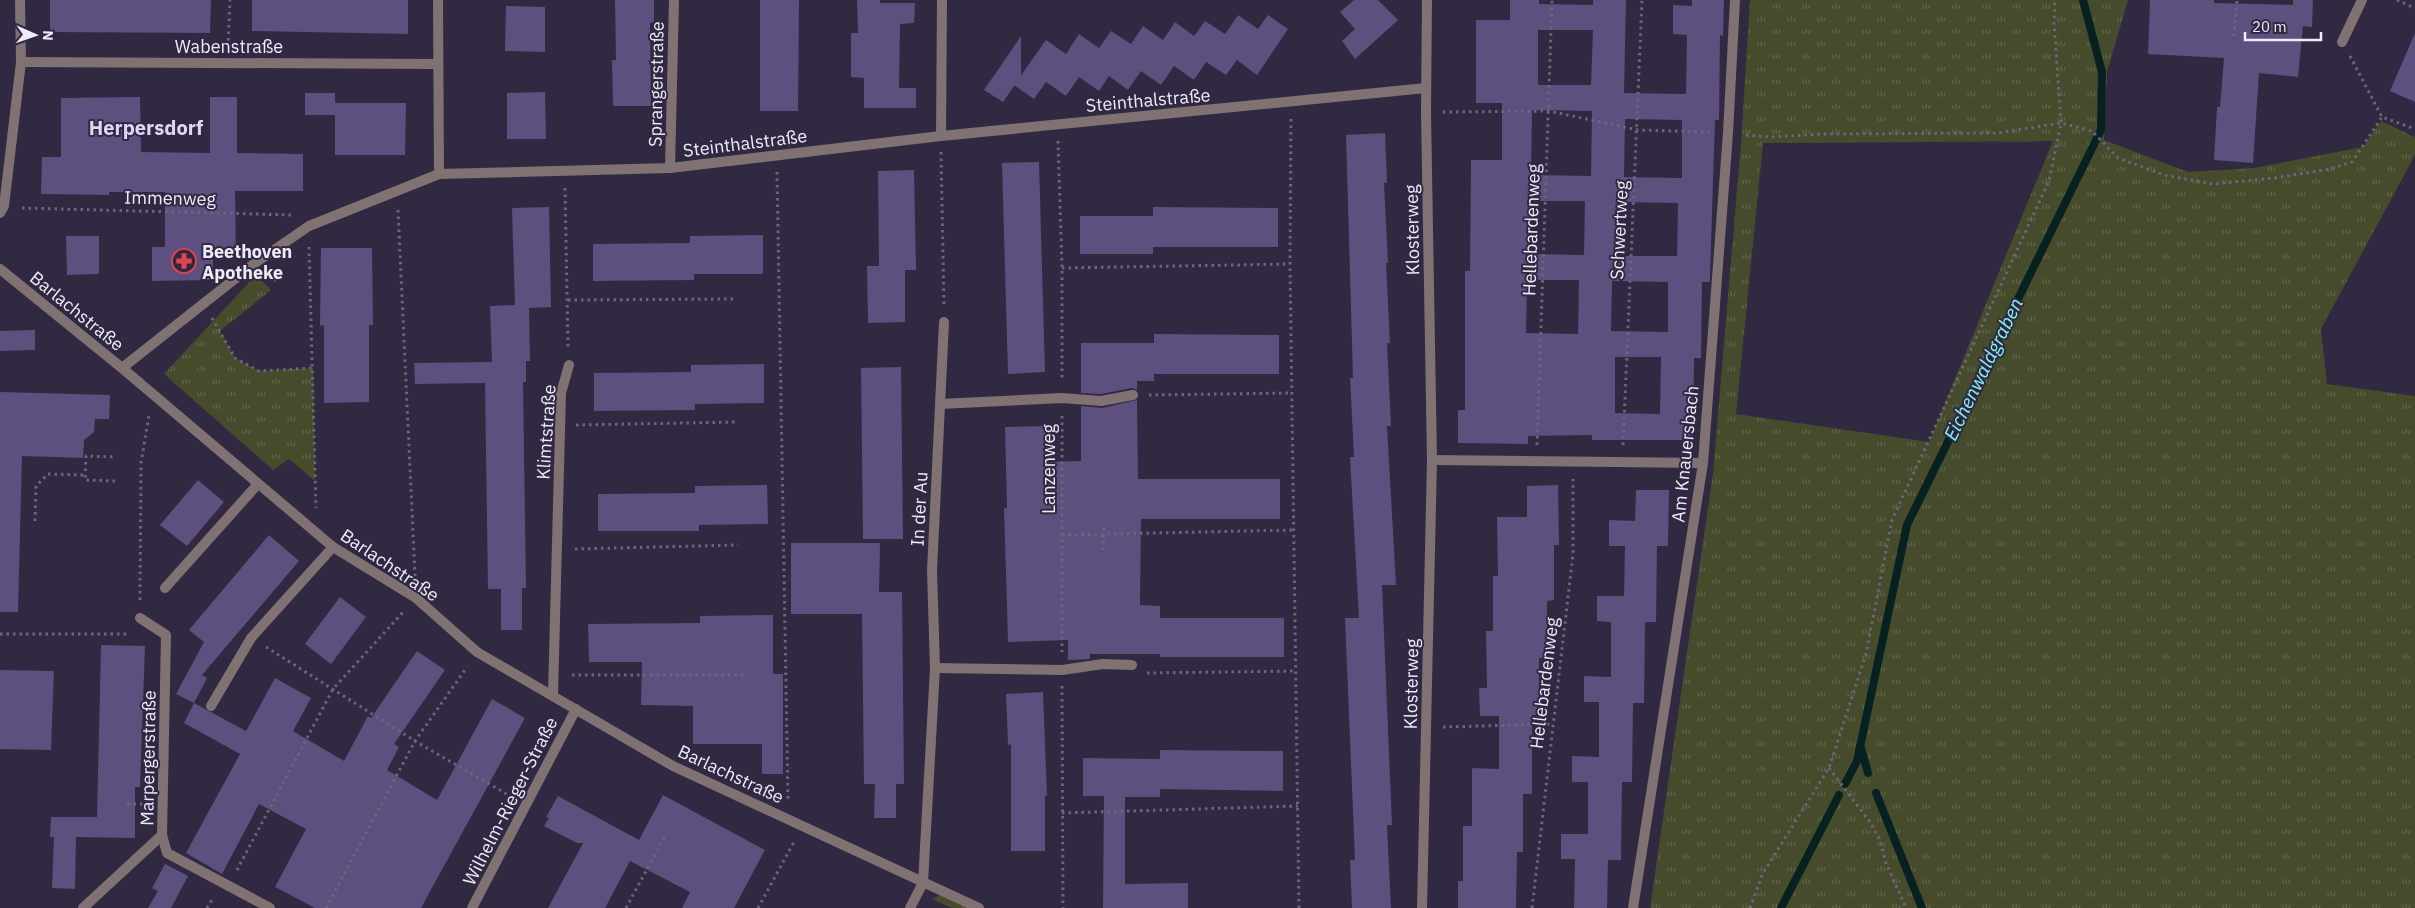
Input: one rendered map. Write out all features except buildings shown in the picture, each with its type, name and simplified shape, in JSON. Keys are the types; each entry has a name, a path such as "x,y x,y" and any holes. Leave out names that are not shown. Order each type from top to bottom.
{"street":[{"path":"2,210 21,62 20,0"},
{"path":"438,0 439,174"},
{"name":"Sprangerstraße","path":"670,168 674,0"},
{"path":"941,136 942,0"},
{"name":"Klosterweg","path":"1422,908 1432,460 1426,112 1427,0"},
{"name":"Am Knauersbach","path":"1632,908 1703,463 1728,132 1735,0"},
{"path":"2342,42 2362,0"},
{"name":"Wabenstraße","path":"21,62 438,64"},
{"name":"Steinthalstraße","path":"122,368 255,263 308,226 439,174 670,168 941,136 1426,88"},
{"name":"Barlachstraße","path":"0,269 122,368 316,534 333,547 416,598 477,652 553,694 673,766 979,908"},
{"name":"In der Au","path":"923,883 935,668 932,571 944,322"},
{"name":"Klimtstraße","path":"553,694 561,393 569,365"},
{"path":"940,404 1062,398 1101,401 1134,395"},
{"path":"1432,460 1703,463"},
{"path":"165,588 257,485"},
{"path":"211,706 250,638 333,547"},
{"name":"Marpergerstraße","path":"83,908 162,835 166,635 140,618"},
{"path":"935,668 1062,670 1103,664 1132,665"},
{"name":"Wilhelm-Rieger-Straße","path":"472,908 576,709"},
{"path":"162,835 167,853 270,908"},
{"path":"910,908 923,883"}],"path":[{"path":"227,62 230,0"},
{"name":"Hellebardenweg","path":"1536,460 1552,0"},
{"name":"Schwertweg","path":"1622,461 1638,130 1642,0"},
{"path":"1750,908 1763,873 1829,768 1866,654 1892,520 2049,181 2062,123 2054,22 2055,0"},
{"path":"2234,36 2237,0"},
{"path":"2397,0 2415,8"},
{"path":"2342,42 2382,117 2415,129"},
{"path":"1291,102 1290,264 1299,908"},
{"path":"1426,112 1549,111 1638,130 1728,132 1771,137 1823,134 1997,133 2062,123 2092,131 2118,158 2164,175 2213,184 2274,178 2330,169 2352,162 2382,117"},
{"name":"Lanzenweg","path":"1058,124 1062,268 1062,813 1064,908"},
{"path":"941,136 944,322"},
{"path":"777,155 788,819"},
{"name":"Klimtstraße","path":"565,171 569,365"},
{"path":"228,886 332,689 416,598 397,190"},
{"name":"Immenweg","path":"2,210 296,215"},
{"path":"308,226 316,534"},
{"path":"1062,268 1290,264"},
{"path":"568,300 735,298"},
{"path":"204,304 235,358 259,371 313,368"},
{"path":"1134,395 1292,393"},
{"path":"0,634 140,634 141,462 152,394"},
{"path":"560,426 738,422"},
{"path":"114,481 85,480 85,475 86,456 115,458"},
{"name":"Hellebardenweg","path":"1532,908 1573,554 1574,461"},
{"path":"35,521 36,486 48,474 85,475"},
{"path":"1103,550 1104,523"},
{"path":"1062,535 1295,530"},
{"path":"557,549 738,545"},
{"path":"250,638 415,741 526,806"},
{"path":"326,908 415,741 477,652"},
{"path":"1132,665 1138,673 1296,671"},
{"path":"554,675 745,675"},
{"path":"1426,728 1552,724"},
{"path":"1829,768 1870,822 1880,840 1886,863 1906,908"},
{"path":"1062,813 1298,806"},
{"path":"758,908 802,826"},
{"path":"626,908 665,836"}],"green space":[{"path":"1750,0 2128,0 2107,72 2104,140 2188,172 2254,168 2363,147 2381,121 2415,137 2415,155 2321,329 2327,384 2415,396 2415,908 1650,908 1713,473 1741,143","holes":["2053,141 1929,442 1736,414 1763,143"]},
{"path":"256,275 271,290 220,331 235,358 259,371 313,368 315,481 289,459 273,470 164,374"},
{"path":"942,894 974,908 952,908 932,899"}],"waterway":[{"name":"Eichenwaldgraben","path":"1845,784 1857,761 1907,525 2101,130 2102,72 2083,0"},
{"name":"Eichenwaldgraben","path":"1861,748 1868,773"},
{"name":"Eichenwaldgraben","path":"1876,793 1922,908"},
{"path":"1781,908 1839,795"}],"place":[{"name":"Beethoven Apotheke","path":"184,261"}],"district":[{"name":"Herpersdorf","path":"146,127"}]}
